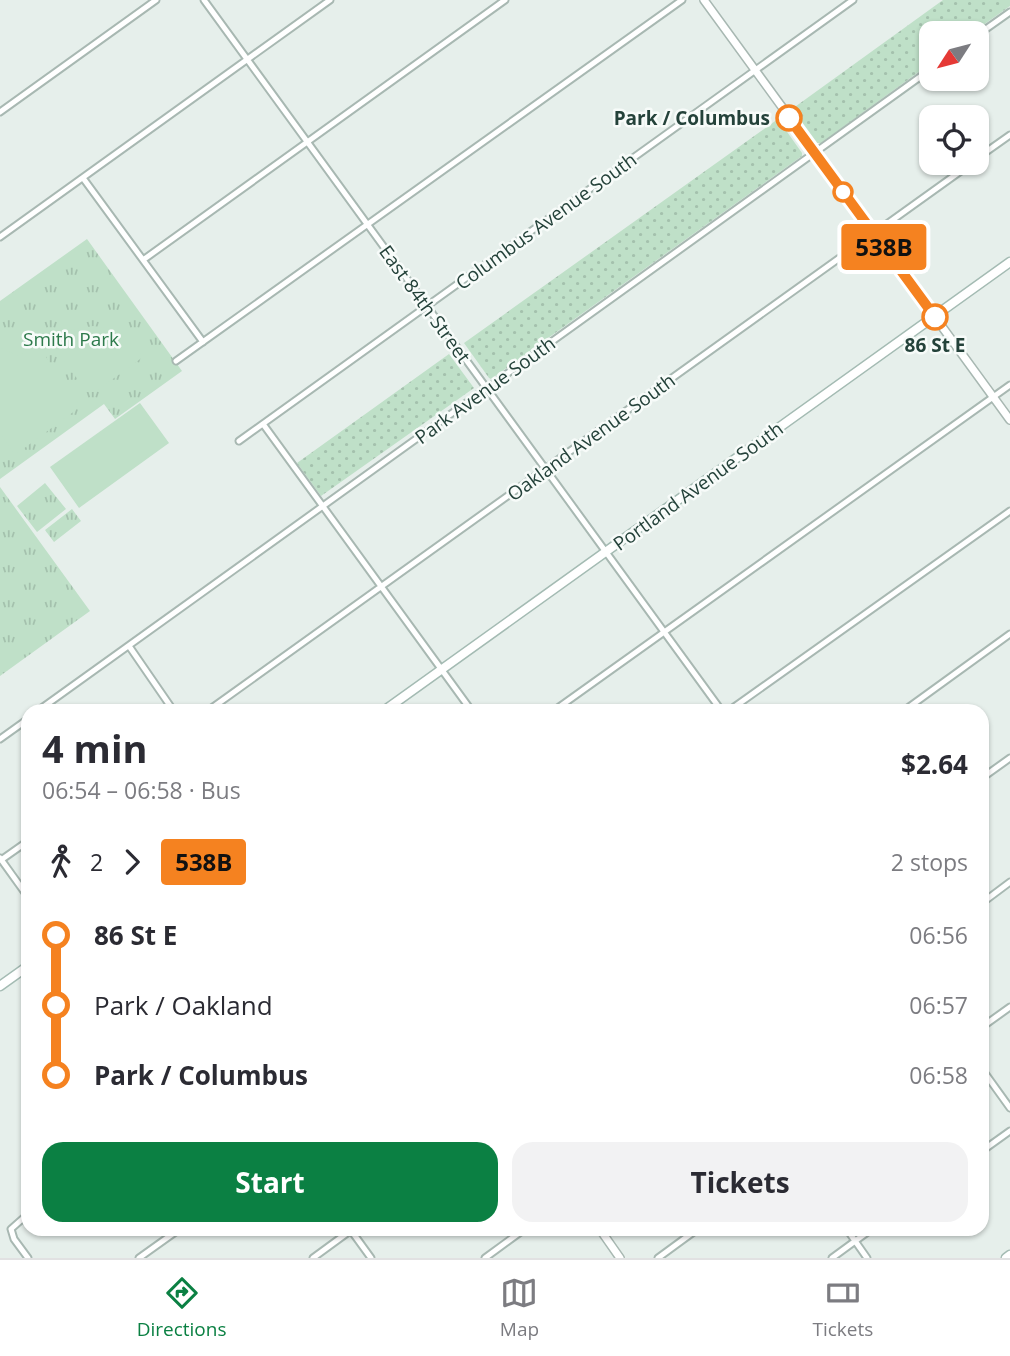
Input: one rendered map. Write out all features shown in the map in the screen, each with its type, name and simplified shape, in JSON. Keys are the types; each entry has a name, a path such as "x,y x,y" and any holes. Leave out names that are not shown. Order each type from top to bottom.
{"main road":[{"name":"Portland Avenue South","path":"393,704 1010,262"},
{"path":"0,986 21,971"}],"street":[{"path":"0,112 156,0"},
{"name":"East 84th Street","path":"204,0 717,704"},
{"path":"0,237 330,0"},
{"path":"143,260 505,0"},
{"path":"176,361 682,0"},
{"path":"704,0 1010,420"},
{"name":"Columbus Avenue South","path":"239,441 853,0"},
{"path":"989,27 1010,12"},
{"name":"Park Avenue South","path":"47,704 919,78"},
{"path":"989,150 1010,135"},
{"name":"Oakland Avenue South","path":"218,704 955,175"},
{"path":"83,178 203,342"},
{"path":"563,704 1010,385"},
{"path":"263,424 466,704"},
{"path":"738,704 1010,511"},
{"path":"913,704 1010,635"},
{"path":"129,646 169,704"},
{"path":"0,739 21,724"},
{"path":"989,773 1010,758"},
{"path":"21,846 1,859 21,887"},
{"path":"989,898 1010,883"},
{"path":"989,1022 1010,1007"},
{"path":"989,1079 1010,1108"},
{"path":"989,1146 1010,1131"},
{"path":"21,1220 11,1229 14,1239 28,1258"},
{"path":"139,1258 170,1236"},
{"path":"313,1258 343,1236"},
{"path":"357,1236 371,1258"},
{"path":"485,1258 515,1236"},
{"path":"605,1236 620,1258"},
{"path":"658,1258 688,1236"},
{"path":"852,1236 867,1258"},
{"path":"832,1258 862,1236"}],"green space":[{"path":"943,0 1010,0 1010,6 989,21 919,21 919,72 821,143 816,143 792,109"},
{"path":"778,119 802,156 489,378 464,343"},
{"name":"Smith Park","path":"87,239 182,371 115,419 104,404 0,479 0,301"},
{"path":"93,326 122,335 143,357 95,392 87,392 50,342 70,330"},
{"path":"36,343 78,402 76,410 15,455 0,433 0,348 19,356"},
{"path":"449,354 474,388 321,496 297,463"},
{"path":"140,403 169,443 79,508 50,467"},
{"path":"45,483 66,509 37,532 17,506"},
{"path":"0,487 90,611 0,676"},
{"path":"72,509 81,521 54,542 45,530"}],"bus line":[{"name":"538B","path":"789,118 935,317"}],"place":[{"name":"Park / Columbus","path":"789,118"},
{"name":"86 St E","path":"935,317"}]}
